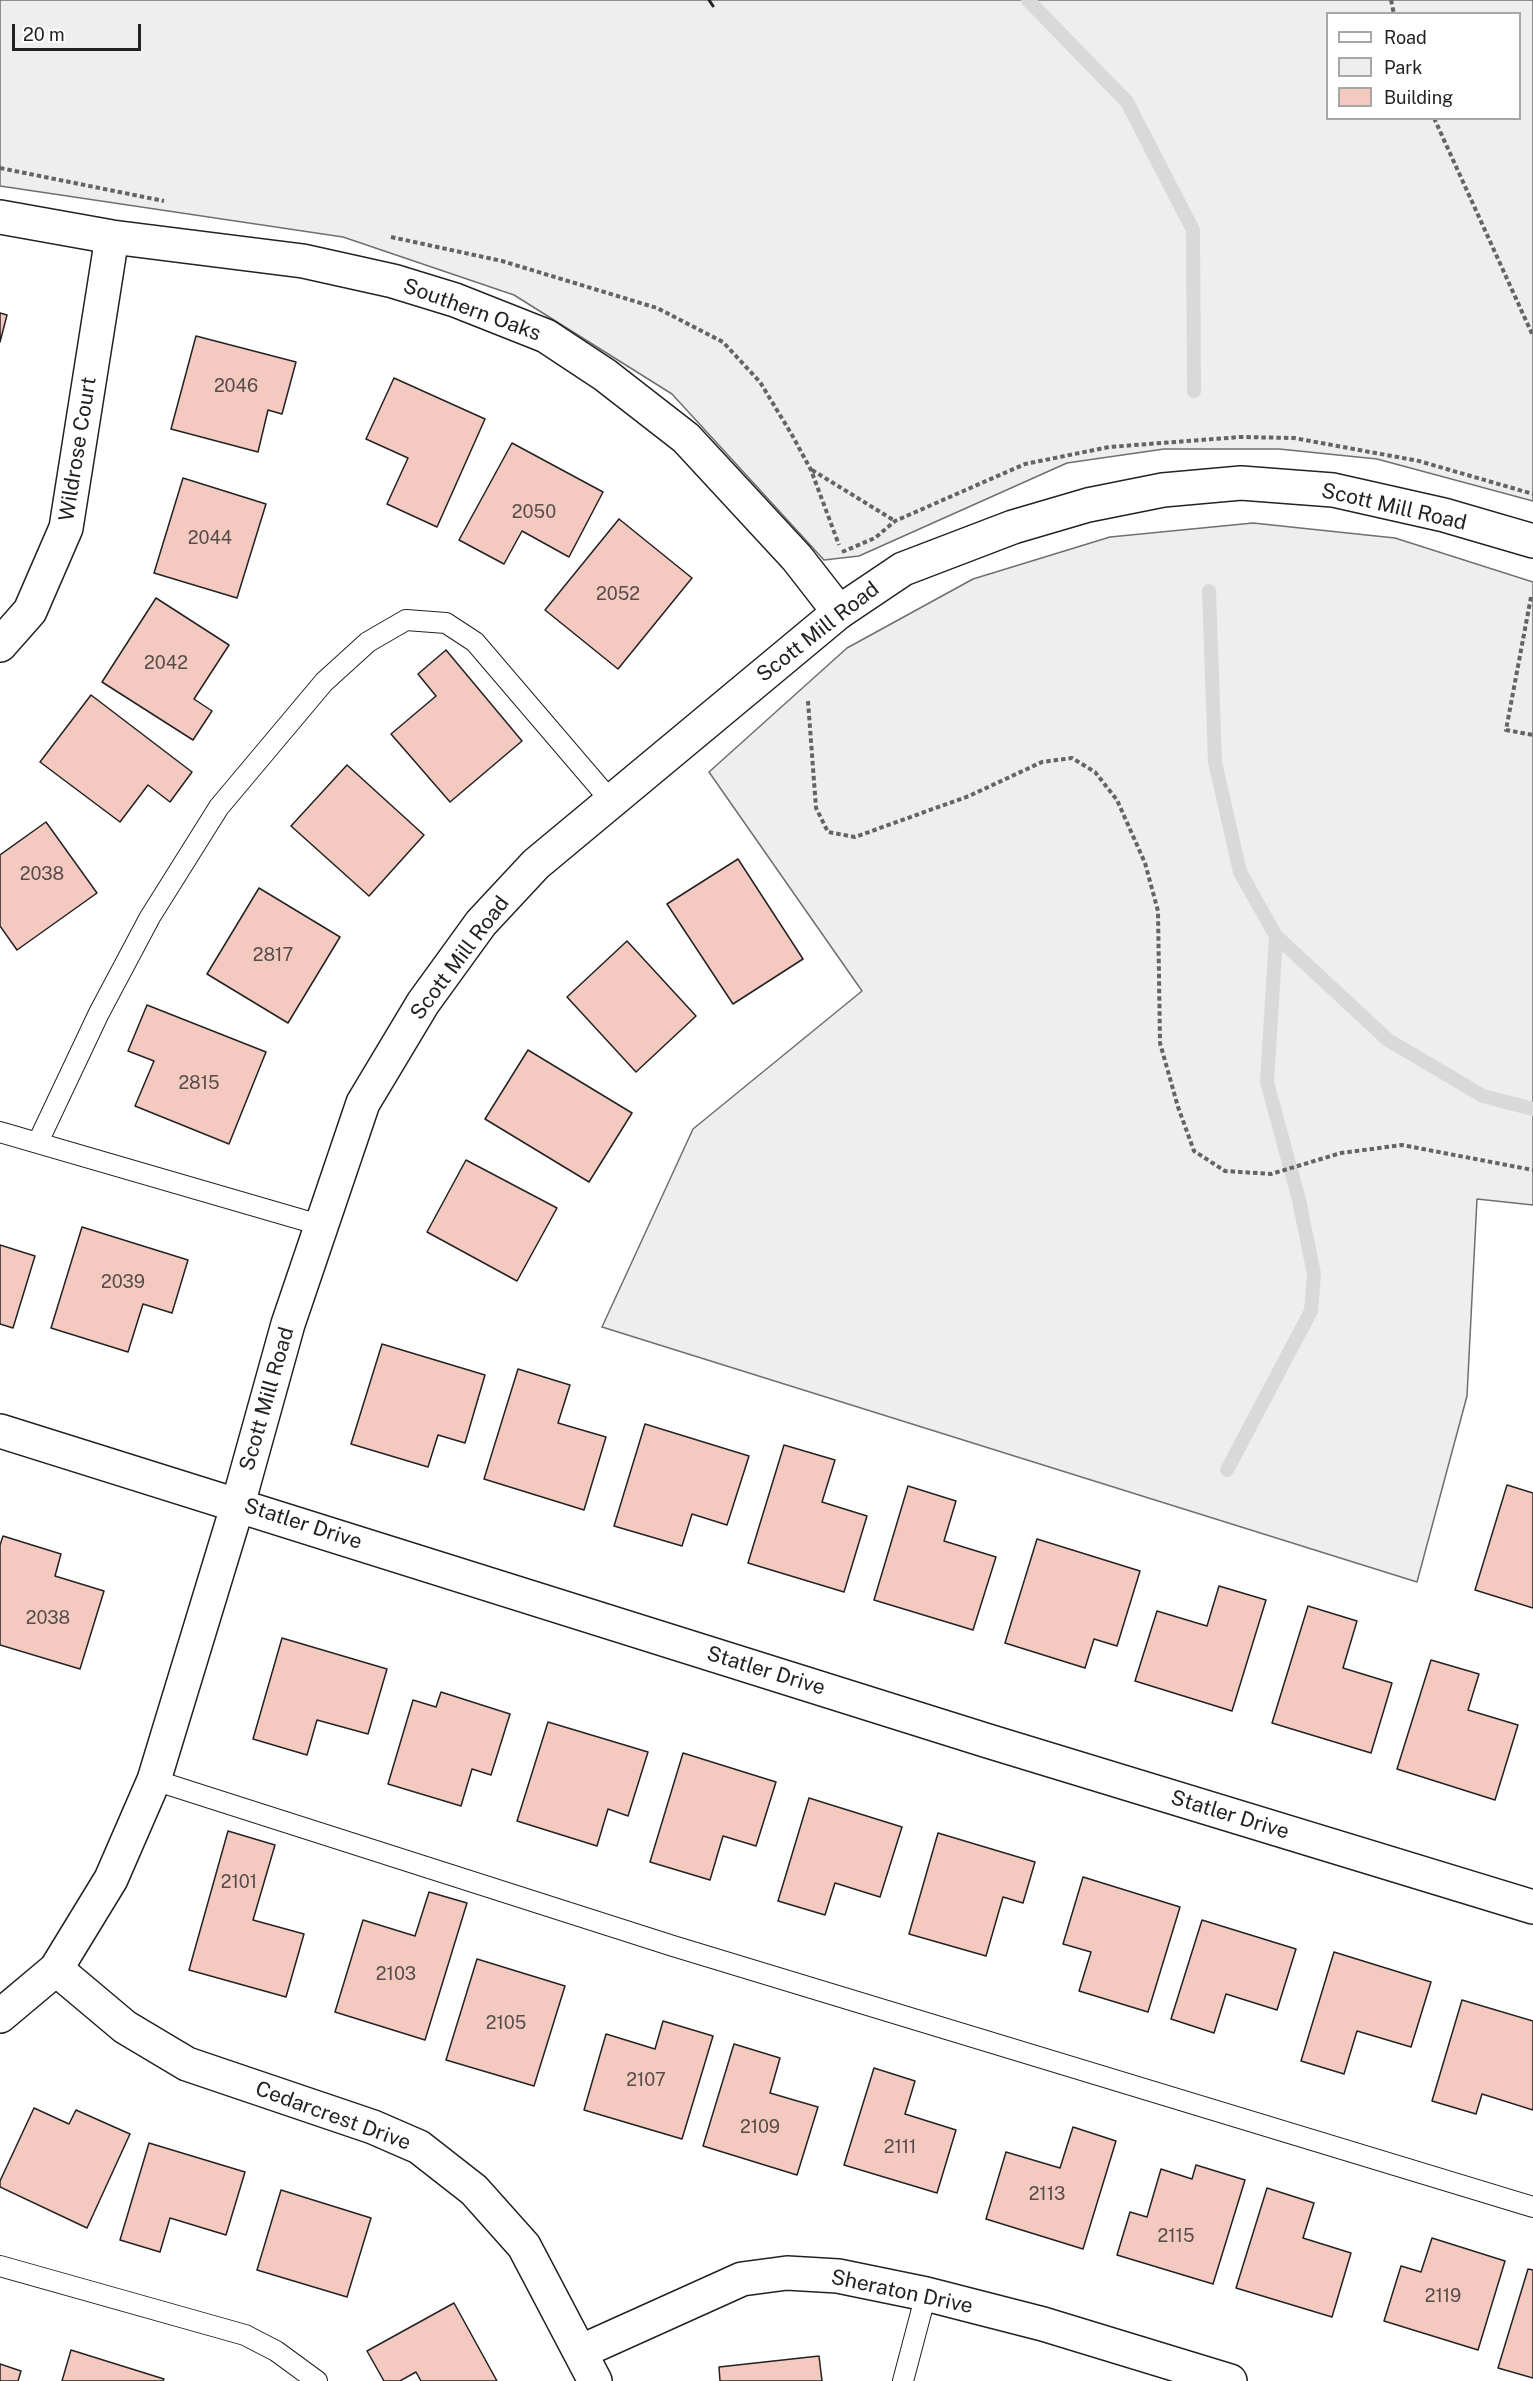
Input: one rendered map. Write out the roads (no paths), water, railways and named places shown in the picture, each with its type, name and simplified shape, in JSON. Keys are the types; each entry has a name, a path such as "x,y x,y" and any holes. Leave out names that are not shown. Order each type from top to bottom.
{"street":[{"name":"Southern Oaks","path":"0,218 112,237 303,261 393,281 455,300 546,336 605,375 686,438 797,558 839,612"},
{"name":"Wildrose Court","path":"0,645 30,611 66,528 112,237"},
{"name":"Scott Mill Road","path":"0,2016 56,1969 111,1879 154,1780 237,1504 288,1324 363,1103 423,1003 481,923 536,864 839,612 903,569 1013,527 1088,505 1186,488 1241,483 1333,490 1444,516 1533,541"},
{"name":"Statler Drive","path":"0,1431 988,1741 1533,1907"},
{"name":"Cedarcrest Drive","path":"56,1969 125,2027 188,2064 373,2127 419,2147 474,2190 524,2246 595,2381"},
{"name":"Sheraton Drive","path":"580,2352 742,2279 787,2273 838,2276 926,2294 1043,2324 1230,2381"}],"lane":[{"path":"38,1142 99,1012 150,917 219,807 324,682 368,642 406,620 446,623 475,642 611,801"},
{"path":"0,1132 320,1225"},
{"path":"154,1780 673,1946 1533,2207"},
{"path":"0,2266 245,2335 276,2350 303,2367 317,2381"},
{"path":"903,2381 926,2294"}],"waterway":[{"path":"1028,0 1127,102 1193,230 1194,391"},
{"path":"1209,591 1215,762 1240,872 1276,936 1388,1040 1483,1096 1533,1109"},
{"path":"1227,1470 1311,1311 1314,1274 1299,1200 1267,1082 1276,936"}]}
